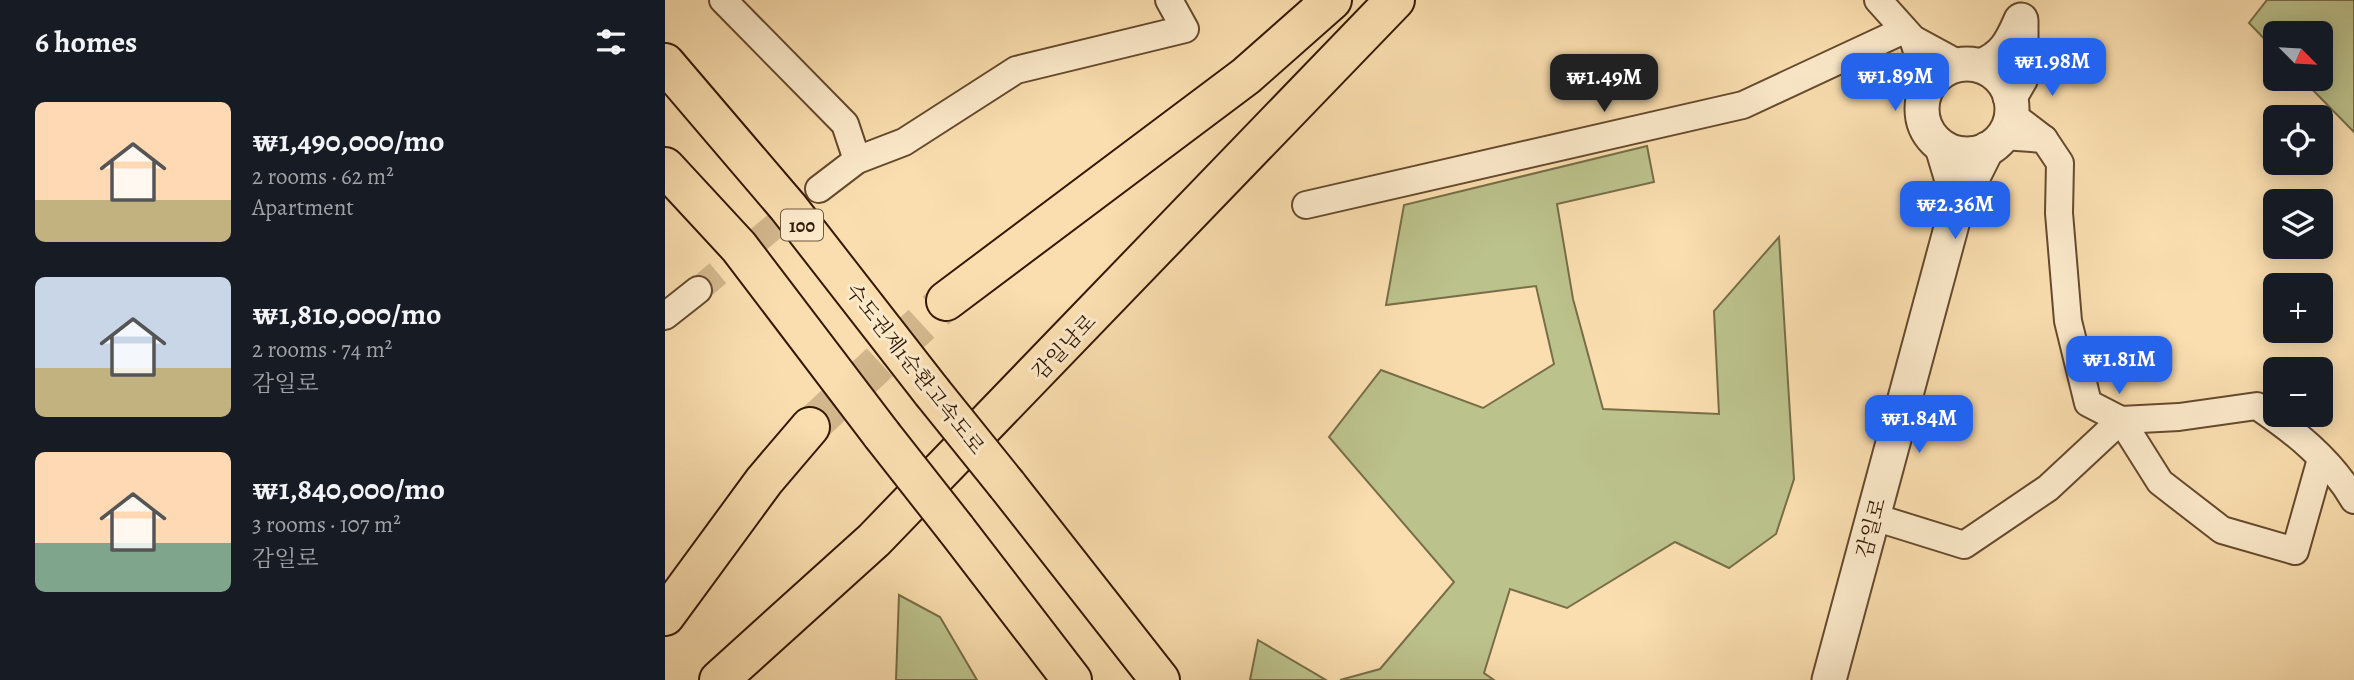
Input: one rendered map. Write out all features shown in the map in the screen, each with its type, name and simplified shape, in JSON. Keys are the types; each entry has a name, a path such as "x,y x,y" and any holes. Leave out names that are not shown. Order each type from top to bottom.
{"main road":[{"path":"946,301 1232,86 1332,0"},
{"name":"감일남로","path":"719,680 874,540 1395,0"},
{"name":"수도권제1순환고속도로","path":"665,63 788,206 1160,680"},
{"path":"1232,86 1251,89 1260,96 1265,112 1262,139"},
{"path":"665,167 739,247 1072,680"},
{"path":"665,616 764,481 810,427"}],"street":[{"path":"723,0 845,124 857,160"},
{"path":"820,189 857,160 904,142 1016,70 1185,29 1169,0"},
{"path":"1878,0 1908,35 1928,85"},
{"name":"감일로","path":"1955,214 1951,177 1942,147 1925,125 1923,98 1928,85 1946,68 1998,59 2011,44 2024,10"},
{"name":"감일로","path":"1829,680 1955,214 2015,120 2024,10"},
{"path":"1306,205 1743,105 1908,35 1970,65 1994,73 2015,120 2060,163 2059,213 2068,321 2088,404 2121,420 2179,417 2257,406 2294,432 2344,482 2354,500"},
{"path":"1942,147 1956,153 1972,154 2015,120"},
{"path":"665,316 698,290"},
{"path":"2121,420 2160,482 2222,530 2295,551 2321,459"},
{"path":"1874,517 1964,545 2047,488 2121,420"}],"green space":[{"path":"2267,0 2354,0 2354,132 2333,111 2333,105 2328,105 2314,91 2333,91 2333,21 2263,21 2263,38 2249,23"},
{"path":"1647,146 1654,182 1557,204 1573,299 1603,409 1719,414 1714,311 1779,237 1794,479 1776,534 1729,568 1675,542 1567,608 1510,589 1484,673 1494,680 1340,680 1380,669 1454,582 1329,437 1381,370 1483,408 1554,364 1536,286 1386,305 1404,205"},
{"path":"899,595 940,617 977,680 896,680"},
{"path":"1258,640 1326,680 1250,680"}],"tunnel":[{"path":"698,290 819,189"},
{"path":"810,427 946,301"}]}
